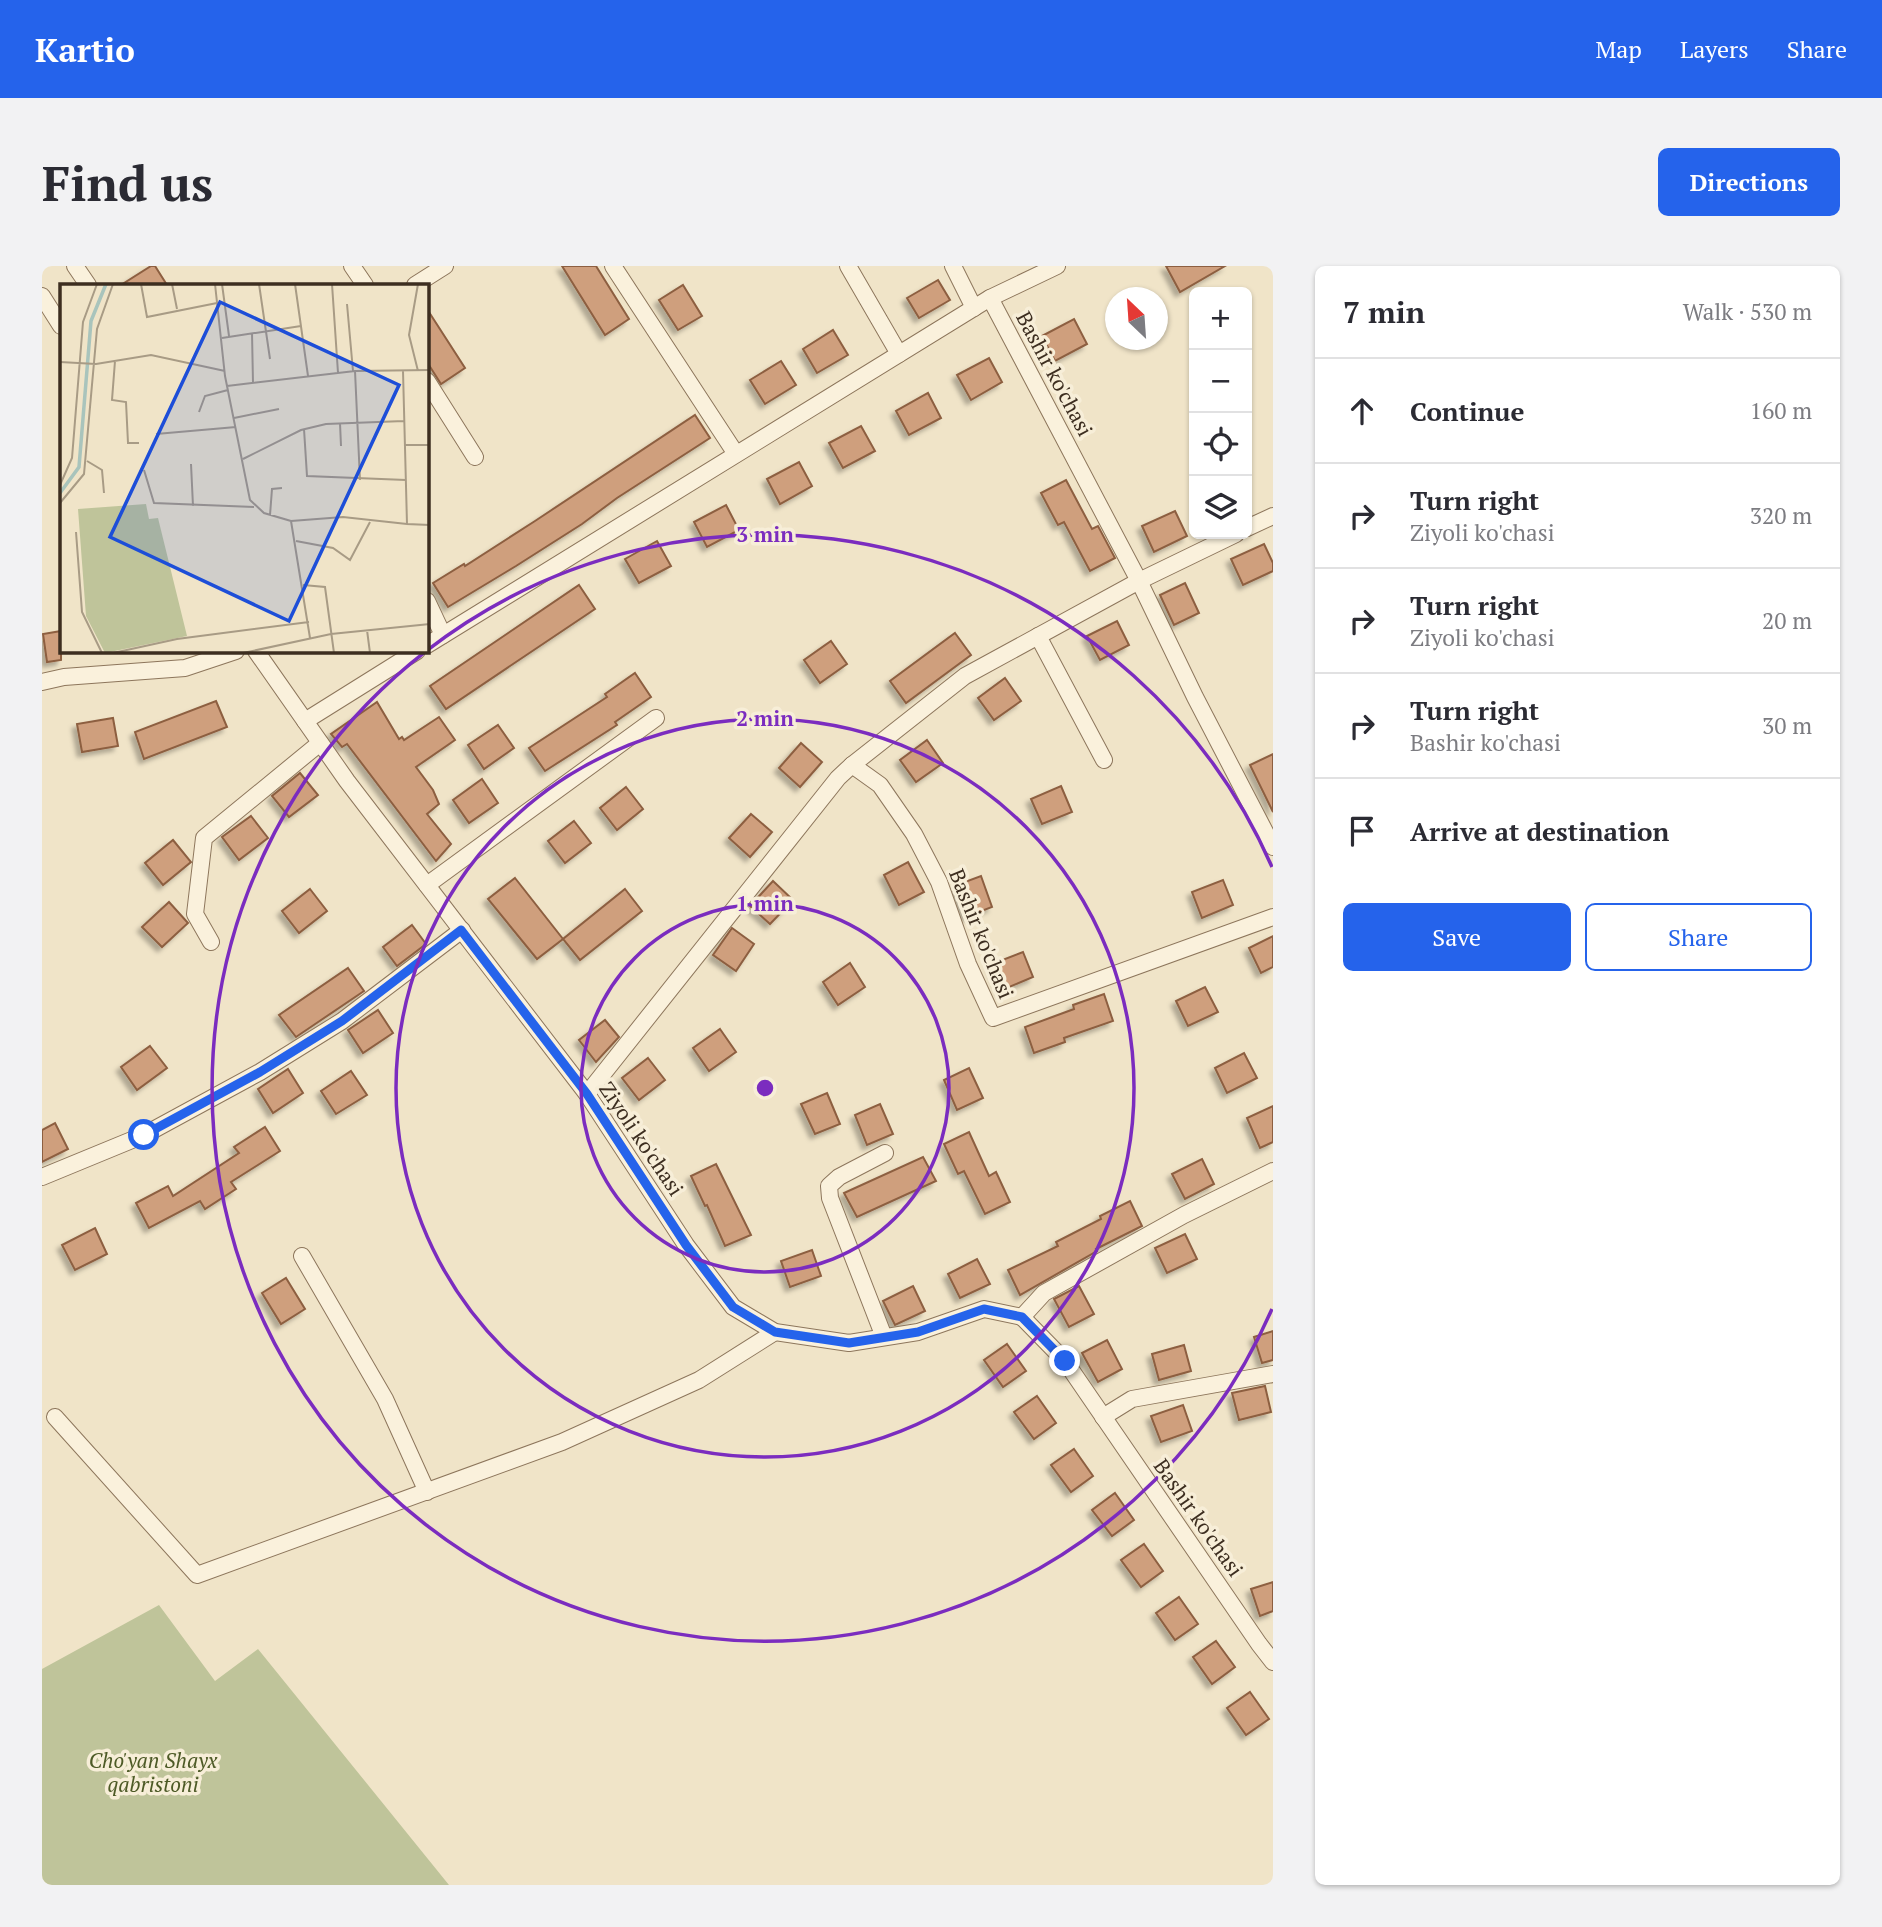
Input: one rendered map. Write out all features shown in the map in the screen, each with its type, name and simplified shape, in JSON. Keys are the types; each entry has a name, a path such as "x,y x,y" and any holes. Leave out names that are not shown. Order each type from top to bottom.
{"street":[{"path":"75,266 87,284"},
{"path":"352,266 364,284"},
{"path":"417,284 444,266"},
{"path":"613,266 736,454"},
{"path":"848,266 899,354"},
{"path":"953,266 974,308"},
{"path":"429,644 990,298 1057,266"},
{"path":"42,296 60,324"},
{"name":"Bashir ko'chasi","path":"990,298 1139,581 1195,697 1273,847"},
{"path":"429,384 475,457"},
{"path":"1252,526 1273,516"},
{"path":"587,1094 718,926 838,778 852,765 965,676 1139,581 1226,539"},
{"path":"429,605 443,635"},
{"path":"1038,636 1104,760"},
{"path":"42,682 64,677 185,668 230,653"},
{"name":"Ziyoli ko'chasi","path":"257,653 320,743 587,1094 686,1245 733,1307 775,1332 849,1343 918,1332 984,1309 1022,1317"},
{"path":"304,721 414,653"},
{"path":"428,886 656,718"},
{"path":"211,942 195,914 204,838 320,743"},
{"name":"Bashir ko'chasi","path":"852,765 880,785 914,834 939,882 968,964 993,1018 1273,917"},
{"path":"42,1177 144,1135 260,1072 342,1021 461,930"},
{"path":"884,1338 830,1198 829,1186 839,1177 885,1153"},
{"path":"1022,1317 1044,1293 1184,1215 1273,1171"},
{"path":"302,1256 385,1399 427,1492"},
{"name":"Bashir ko'chasi","path":"1022,1317 1065,1361 1266,1642 1273,1662"},
{"path":"55,1417 197,1574 562,1442 699,1380 775,1332"},
{"path":"1103,1417 1132,1399 1273,1374"}],"green space":[{"name":"Cho'yan Shayx qabristoni","path":"159,1605 215,1681 258,1649 449,1885 42,1885 42,1669"}],"building":[{"path":"155,266 166,284 123,284"},
{"path":"562,266 596,266 629,319 605,335"},
{"path":"1166,266 1225,266 1180,292"},
{"path":"938,280 950,300 919,318 907,298"},
{"path":"683,285 702,316 678,330 659,300"},
{"path":"429,312 465,368 441,384 429,365"},
{"path":"1074,319 1087,344 1055,361 1042,336"},
{"path":"833,330 848,355 817,373 803,349"},
{"path":"989,358 1002,382 971,400 957,375"},
{"path":"781,361 796,385 765,404 750,380"},
{"path":"928,393 941,418 909,435 896,411"},
{"path":"695,415 710,438 582,524 448,607 433,583 464,564 465,566"},
{"path":"861,426 875,451 843,468 829,443"},
{"path":"799,462 812,486 780,504 767,479"},
{"path":"1066,480 1092,529 1098,526 1115,558 1090,571 1064,522 1058,525 1041,493"},
{"path":"726,505 739,530 707,547 694,522"},
{"path":"1175,511 1187,536 1154,552 1142,526"},
{"path":"657,541 671,566 639,583 625,559"},
{"path":"1264,544 1273,563 1273,571 1243,585 1231,559"},
{"path":"1185,583 1199,613 1174,625 1160,595"},
{"path":"579,585 595,609 446,709 430,686"},
{"path":"1117,621 1129,645 1100,660 1087,636"},
{"path":"60,631 61,660 47,662 43,634"},
{"path":"955,633 971,655 906,703 890,681"},
{"path":"831,641 847,664 820,683 804,660"},
{"path":"635,673 651,697 615,722 617,725 545,771 529,748 607,697 605,694"},
{"path":"1005,678 1021,701 994,720 978,698"},
{"path":"216,701 227,727 144,759 135,732"},
{"path":"377,702 399,739 402,737 404,740 439,717 455,740 416,767 433,790 439,804 427,814 451,844 436,861 347,744 342,747 331,734"},
{"path":"113,718 118,746 82,752 77,724"},
{"path":"498,725 514,748 484,769 468,745"},
{"path":"927,740 943,763 916,782 900,760"},
{"path":"801,743 822,762 800,787 779,768"},
{"path":"1273,754 1273,812 1250,765"},
{"path":"300,773 318,795 289,817 272,796"},
{"path":"482,779 498,803 469,823 453,800"},
{"path":"1061,786 1072,812 1042,824 1031,799"},
{"path":"626,787 643,809 617,830 600,808"},
{"path":"751,814 772,832 750,857 729,838"},
{"path":"251,816 268,838 239,860 222,837"},
{"path":"574,821 591,843 565,863 548,841"},
{"path":"173,840 191,862 163,885 145,863"},
{"path":"908,862 924,892 899,905 884,875"},
{"path":"981,876 992,907 966,917 954,886"},
{"path":"515,878 563,939 537,959 488,899"},
{"path":"1223,880 1233,905 1202,918 1192,892"},
{"path":"773,881 793,900 770,924 750,906"},
{"path":"310,889 327,911 299,933 282,911"},
{"path":"625,889 642,911 580,960 563,939"},
{"path":"169,902 188,923 162,947 142,927"},
{"path":"412,925 426,944 397,966 383,947"},
{"path":"732,928 754,944 736,971 713,955"},
{"path":"1273,936 1273,967 1261,973 1249,948"},
{"path":"1023,952 1033,977 1002,990 992,964"},
{"path":"850,963 865,987 838,1005 823,982"},
{"path":"348,968 364,991 296,1037 279,1015"},
{"path":"1205,987 1218,1012 1188,1026 1176,1001"},
{"path":"1104,994 1113,1021 1064,1038 1065,1042 1034,1053 1025,1027 1074,1009 1073,1005"},
{"path":"378,1010 393,1033 363,1053 348,1030"},
{"path":"605,1020 619,1037 596,1062 579,1040"},
{"path":"720,1029 736,1052 709,1071 693,1048"},
{"path":"150,1046 167,1068 137,1090 121,1067"},
{"path":"1244,1053 1257,1078 1227,1093 1215,1068"},
{"path":"648,1058 665,1080 639,1100 622,1078"},
{"path":"969,1068 983,1098 957,1110 944,1080"},
{"path":"288,1069 303,1093 273,1113 258,1089"},
{"path":"351,1071 367,1095 336,1114 321,1091"},
{"path":"827,1093 840,1124 815,1134 801,1104"},
{"path":"880,1104 893,1134 867,1145 855,1115"},
{"path":"1273,1106 1273,1142 1260,1148 1247,1118"},
{"path":"55,1123 68,1149 42,1162 42,1130"},
{"path":"265,1127 280,1151 231,1182 236,1189 205,1209 200,1201 149,1228 136,1203 168,1186 173,1196 239,1153 234,1147"},
{"path":"969,1132 989,1176 996,1172 1010,1202 985,1214 964,1171 958,1174 944,1144"},
{"path":"923,1157 936,1181 857,1217 844,1193"},
{"path":"1202,1159 1214,1184 1185,1199 1172,1174"},
{"path":"716,1164 751,1235 725,1246 691,1176"},
{"path":"1130,1201 1142,1226 1096,1249 1097,1251 1020,1295 1008,1270 1058,1246 1056,1242"},
{"path":"95,1228 107,1254 75,1270 62,1245"},
{"path":"1185,1234 1197,1259 1167,1273 1155,1248"},
{"path":"812,1250 821,1276 790,1287 781,1261"},
{"path":"977,1259 990,1284 960,1298 948,1274"},
{"path":"286,1278 305,1309 281,1324 262,1293"},
{"path":"913,1286 925,1311 895,1325 883,1301"},
{"path":"1079,1286 1094,1314 1069,1327 1054,1299"},
{"path":"1273,1331 1273,1360 1262,1363 1254,1337"},
{"path":"1107,1340 1122,1369 1098,1382 1082,1353"},
{"path":"1007,1344 1026,1371 1003,1387 984,1360"},
{"path":"1184,1345 1191,1371 1159,1380 1152,1354"},
{"path":"1265,1386 1271,1412 1239,1420 1232,1393"},
{"path":"1037,1396 1056,1423 1034,1439 1014,1412"},
{"path":"1183,1405 1192,1431 1161,1442 1151,1416"},
{"path":"1074,1449 1093,1476 1071,1492 1051,1465"},
{"path":"1115,1493 1134,1520 1112,1536 1092,1510"},
{"path":"1144,1544 1163,1571 1141,1587 1121,1560"},
{"path":"1273,1582 1273,1611 1260,1616 1251,1589"},
{"path":"1179,1597 1198,1624 1175,1640 1156,1613"},
{"path":"1216,1641 1235,1667 1212,1684 1193,1657"},
{"path":"1250,1692 1269,1719 1246,1735 1227,1708"}],"route":[{"path":"144,1135 260,1072 342,1021 461,930 587,1094 686,1245 733,1307 775,1332 849,1343 918,1332 984,1309 1022,1317 1065,1361"}]}
